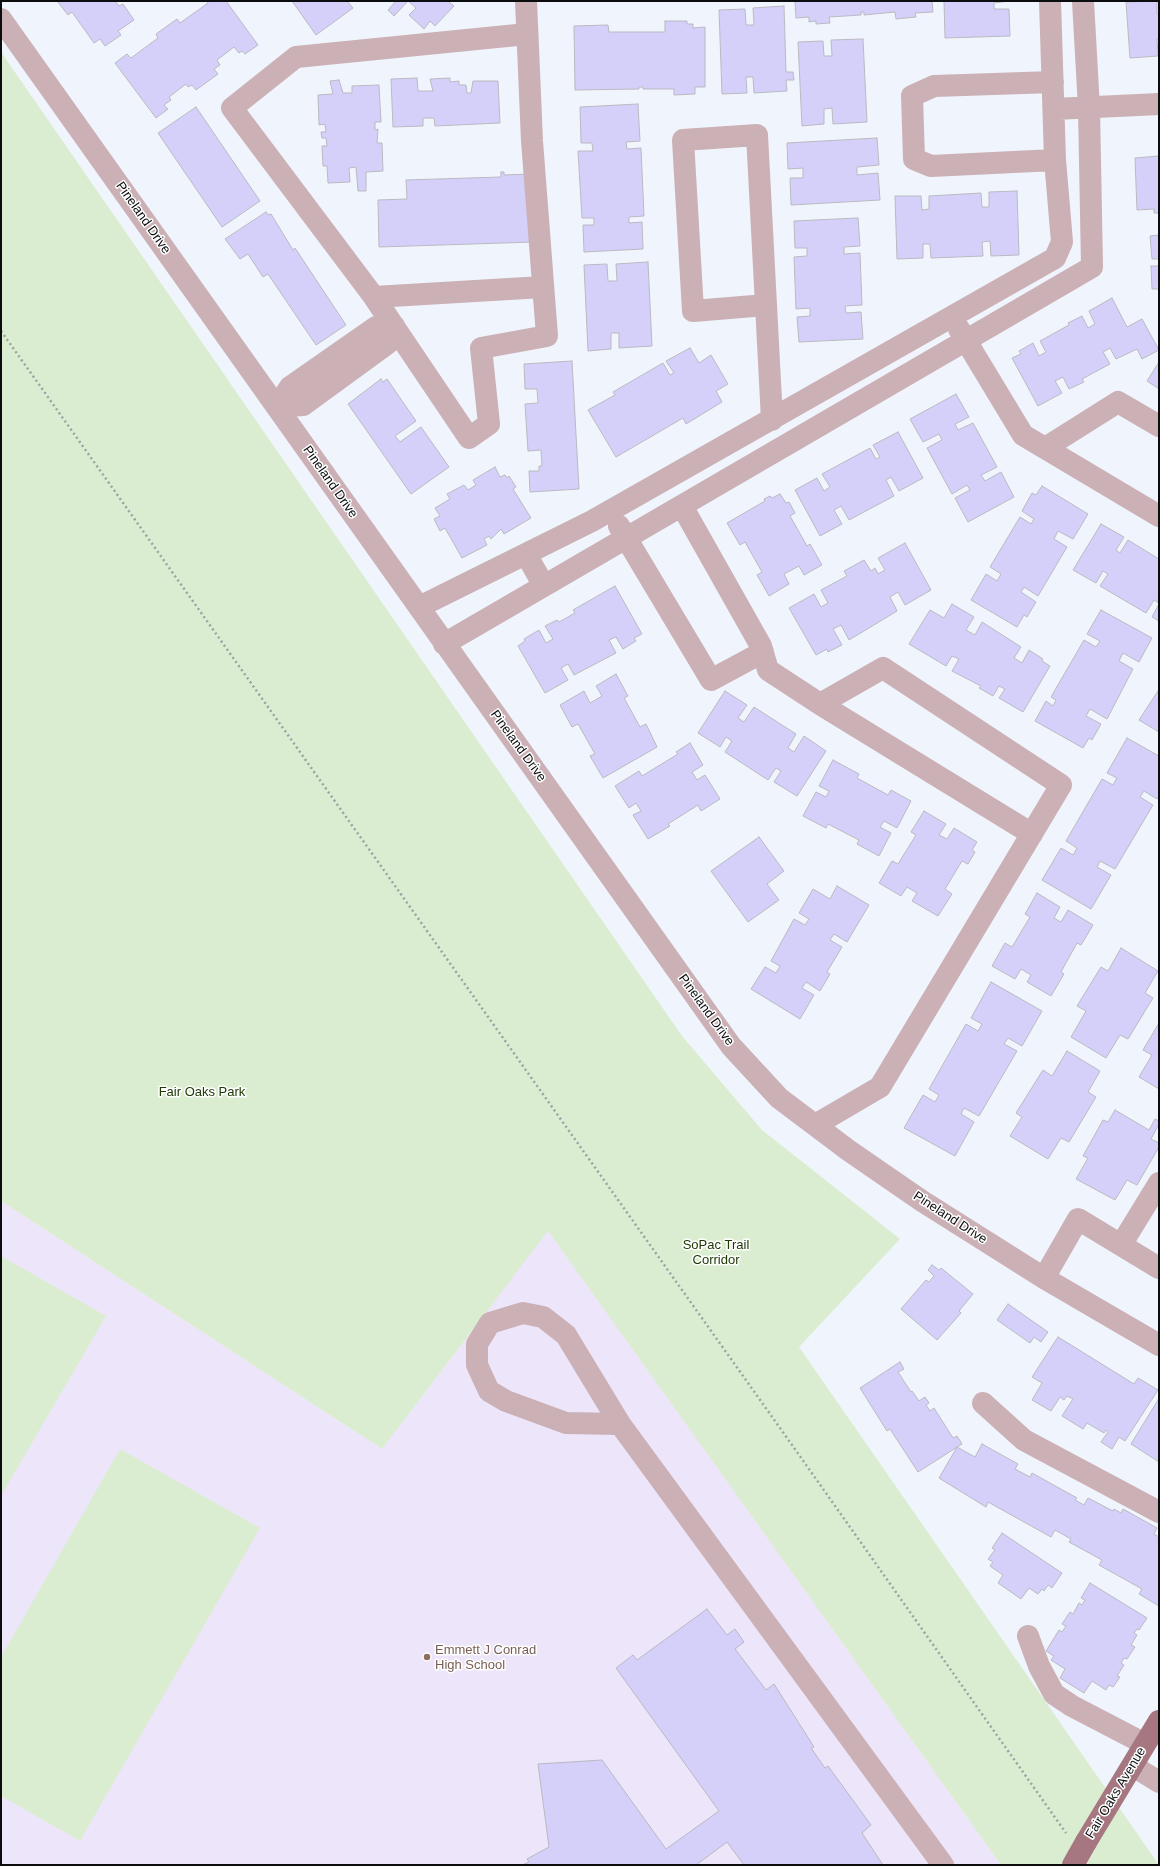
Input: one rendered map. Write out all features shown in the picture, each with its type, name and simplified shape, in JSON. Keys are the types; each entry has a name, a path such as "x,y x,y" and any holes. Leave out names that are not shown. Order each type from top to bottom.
{"main road":[{"name":"Fair Oaks Avenue","path":"1073,1865 1159,1720"}],"street":[{"path":"526,1 532,141 547,336 481,348 489,424 469,438 374,297 232,108 296,57 527,34"},
{"path":"419,607 609,512 1055,258 1062,242 1055,160 1050,1"},
{"path":"444,644 1092,267 1089,108 1083,1"},
{"name":"Pineland Drive","path":"1,19 444,644 732,1046 779,1098 848,1150 922,1201 1044,1278 1159,1345"},
{"path":"1053,82 934,86 912,96 914,158 931,166 1055,160"},
{"path":"1054,109 1159,104"},
{"path":"766,305 692,311 683,140 756,135 766,305 772,420"},
{"path":"374,297 543,287"},
{"path":"952,317 1023,435 1159,516"},
{"path":"277,407 303,405 388,343 394,326"},
{"path":"1045,448 1118,402 1159,426"},
{"path":"682,506 762,646 768,670 820,704 1032,834"},
{"path":"609,512 712,680 763,652"},
{"path":"526,554 544,586"},
{"path":"815,1125 880,1087 1062,785 883,668 820,704"},
{"path":"1121,1245 1159,1183"},
{"path":"1044,1278 1078,1219 1159,1268"},
{"path":"620,1424 566,1423 506,1401 489,1391 477,1365 477,1344 490,1323 522,1313 543,1317 566,1335 620,1424 943,1865"},
{"path":"983,1403 1024,1440 1159,1512"},
{"path":"1028,1636 1039,1666 1054,1694 1072,1706 1145,1744"},
{"path":"1133,1766 1159,1782"}],"path":[{"path":"1,331 776,1422 1069,1839"}],"shaded area":[{"name":"Emmett J Conrad High School","path":"1,1201 382,1449 548,1230 1001,1865 1,1865"}],"green space":[{"path":"1,52 682,1036 762,1130 900,1239 799,1347 1159,1865 1001,1865 548,1231 382,1449 1,1201"},
{"path":"1,1256 106,1316 1,1496"},
{"path":"120,1449 260,1528 80,1841 1,1796 1,1657"}],"building":[{"path":"57,1 115,1 119,6 123,4 134,20 118,31 121,35 105,46 100,39 94,43 72,12 68,15"},
{"path":"207,1 226,1 258,45 245,54 242,51 239,53 234,47 217,60 220,65 214,69 218,74 196,90 192,85 188,87 186,84 169,97 171,100 164,105 168,109 156,118 115,63 127,54 131,58 158,38 156,34 177,19 180,23 208,3"},
{"path":"292,1 347,1 353,8 316,35"},
{"path":"396,1 408,1 394,16 388,10"},
{"path":"408,1 450,1 449,2 454,6 435,26 430,21 424,29 409,15 416,8"},
{"path":"795,1 932,1 933,12 915,13 916,17 896,19 895,12 864,15 864,12 861,12 861,15 829,17 830,23 816,24 816,21 809,22 809,17 796,18"},
{"path":"944,1 1009,1 994,3 994,9 1009,9 1010,36 945,38"},
{"path":"1157,1 1157,14 1159,14 1159,39 1157,39 1158,56 1130,58 1126,2"},
{"path":"784,6 786,72 793,72 794,80 786,80 787,91 754,93 753,77 746,77 747,93 722,94 719,10 745,9 746,25 754,25 753,8"},
{"path":"665,21 687,21 687,24 693,24 693,28 705,27 705,87 695,87 695,94 674,95 674,89 643,89 643,87 639,87 639,89 575,90 574,26 608,25 609,32 665,32"},
{"path":"863,39 867,122 833,124 832,108 824,109 824,124 802,126 798,42 823,41 824,56 832,56 831,40"},
{"path":"417,78 418,91 433,91 430,79 450,78 450,82 459,81 459,85 466,85 467,93 471,93 473,81 498,81 500,123 435,126 434,118 423,118 423,126 393,127 391,79"},
{"path":"339,80 343,93 352,93 352,86 379,85 381,122 375,122 375,130 378,129 377,143 382,143 383,171 366,172 366,191 358,191 356,167 349,168 350,182 328,183 327,166 323,166 322,146 327,146 326,138 322,138 321,132 326,132 325,124 319,125 318,95 333,94 330,81"},
{"path":"638,104 640,141 626,142 627,149 641,148 644,216 629,217 629,223 642,222 643,249 584,252 583,225 594,225 594,218 582,218 578,151 593,151 592,143 581,143 580,107"},
{"path":"196,107 260,201 222,227 158,133"},
{"path":"877,138 879,165 857,167 857,175 878,173 880,200 791,205 790,178 803,178 803,168 788,169 787,143"},
{"path":"1159,156 1159,213 1154,213 1154,209 1137,210 1135,158"},
{"path":"501,172 504,172 504,175 531,174 534,242 379,247 378,200 407,199 406,180 501,177"},
{"path":"1017,191 1019,255 991,256 990,241 982,242 983,256 931,258 930,244 923,244 923,258 897,259 895,196 921,196 922,210 929,209 929,196 981,193 982,207 989,207 989,192"},
{"path":"266,212 268,215 271,214 293,250 295,248 346,325 316,345 268,274 263,277 248,254 240,259 225,239"},
{"path":"858,218 860,246 844,247 844,254 860,253 862,305 845,306 846,313 861,312 863,339 799,342 797,317 810,316 810,308 796,309 794,257 807,256 807,248 795,248 794,221"},
{"path":"1159,235 1159,259 1152,259 1150,236"},
{"path":"648,262 652,346 619,348 619,333 611,333 611,349 588,351 584,265 607,264 608,281 617,281 616,264"},
{"path":"1151,266 1159,266 1159,289 1152,289"},
{"path":"1112,298 1127,327 1142,319 1159,350 1142,359 1137,349 1116,359 1110,348 1103,352 1110,364 1082,379 1084,382 1069,389 1063,377 1055,381 1062,393 1038,406 1012,358 1021,354 1019,351 1033,343 1039,356 1046,352 1040,341 1082,316 1088,328 1095,324 1089,311"},
{"path":"690,348 699,363 711,355 728,384 716,391 722,402 686,424 683,418 616,457 588,410 615,395 613,392 663,363 670,375 674,373 666,361"},
{"path":"572,361 579,489 530,492 529,471 539,471 539,466 542,466 541,450 528,451 525,404 538,403 537,389 525,389 524,364"},
{"path":"1159,362 1159,389 1147,381"},
{"path":"381,379 383,382 387,379 416,421 395,436 400,442 421,427 449,467 411,494 348,404"},
{"path":"956,394 969,417 955,424 958,430 973,423 997,467 981,475 985,481 1001,472 1014,497 968,522 955,498 970,490 967,485 952,494 927,448 942,440 939,434 923,442 910,419"},
{"path":"898,432 923,478 899,491 891,477 886,480 894,496 849,520 841,506 834,510 842,524 820,536 795,490 817,478 824,491 830,487 822,474 870,448 876,459 880,457 873,445"},
{"path":"495,467 500,477 505,475 507,478 509,476 516,487 513,489 531,518 504,534 501,529 491,539 489,536 484,539 487,545 462,558 445,528 440,531 434,519 440,516 435,508 450,499 447,494 464,485 468,490 476,485 473,480"},
{"path":"1042,486 1088,514 1073,539 1058,531 1054,539 1067,547 1038,596 1024,587 1021,592 1036,602 1027,617 1024,615 1017,627 971,600 986,574 997,581 1001,574 990,567 1020,517 1031,524 1034,519 1022,511 1032,493 1036,495"},
{"path":"780,494 786,503 789,502 795,513 790,516 807,546 810,544 822,565 804,575 799,566 784,574 789,584 769,596 757,575 762,572 745,542 740,545 727,523 765,501 764,499 770,496 772,498"},
{"path":"1101,524 1124,537 1116,550 1120,553 1128,540 1159,559 1159,603 1154,600 1146,613 1100,586 1108,574 1103,571 1096,583 1073,570"},
{"path":"905,543 931,590 905,605 898,592 890,597 897,611 849,640 841,625 833,629 842,645 828,652 827,649 816,655 789,608 814,594 821,607 828,603 821,590 847,576 844,571 864,560 871,571 875,568 878,574 885,570 878,558"},
{"path":"615,586 642,634 634,638 636,641 623,649 616,637 609,640 616,653 574,675 568,664 561,668 568,680 545,693 518,646 525,641 524,639 539,630 546,643 553,639 545,626 557,620 559,622 575,613 573,610"},
{"path":"952,604 974,617 966,630 975,635 982,622 1021,647 1014,658 1022,663 1029,650 1043,659 1042,661 1050,666 1023,712 999,698 1005,689 999,686 993,696 979,688 981,686 952,671 959,659 952,656 946,666 909,644 930,610 944,618"},
{"path":"1159,604 1159,621 1152,617"},
{"path":"1101,610 1152,638 1139,662 1123,653 1119,661 1133,669 1107,719 1090,709 1086,716 1101,724 1092,740 1089,738 1083,748 1035,721 1046,701 1053,706 1056,700 1051,697 1084,640 1096,647 1100,641 1087,634"},
{"path":"616,674 628,696 624,698 640,727 646,724 657,747 603,778 590,756 595,754 578,724 572,727 560,705 584,691 590,703 602,696 596,686"},
{"path":"725,691 747,705 738,718 744,722 754,707 796,734 788,748 794,752 804,736 826,751 797,796 774,782 781,771 776,768 768,780 725,752 732,741 726,737 720,747 698,733"},
{"path":"1159,691 1159,732 1139,720"},
{"path":"1127,738 1159,756 1159,796 1157,799 1144,791 1140,797 1153,805 1115,869 1100,861 1097,867 1111,875 1091,909 1042,880 1061,848 1073,855 1077,848 1066,841 1102,779 1113,785 1117,778 1107,773"},
{"path":"690,743 703,765 692,772 697,780 705,775 720,799 701,811 698,805 668,824 670,826 648,839 633,815 641,811 636,803 629,808 615,786 639,771 642,776 678,754 676,752"},
{"path":"833,760 859,774 857,778 888,795 891,790 911,801 897,828 884,821 880,827 891,833 879,856 857,844 859,840 828,824 826,828 803,816 816,792 826,797 829,791 819,786"},
{"path":"924,811 946,824 939,835 947,839 954,828 977,842 972,850 975,852 968,864 962,861 945,889 952,894 938,916 912,901 917,893 907,887 901,896 879,883 892,861 898,864 916,835 911,832"},
{"path":"759,837 784,871 767,884 779,900 748,922 711,871"},
{"path":"837,886 869,905 847,942 834,934 830,940 842,947 827,972 830,974 820,991 806,982 802,988 814,995 800,1019 751,989 765,967 776,973 780,966 771,961 794,919 805,925 809,919 799,913 813,889 830,899"},
{"path":"1037,893 1060,907 1054,918 1061,922 1068,910 1093,925 1081,945 1077,943 1061,972 1064,974 1051,996 1027,982 1031,975 1021,969 1015,979 992,966 1005,943 1012,947 1030,917 1025,914"},
{"path":"1121,948 1158,971 1145,993 1153,998 1128,1039 1120,1035 1106,1058 1071,1037 1086,1011 1077,1006 1101,967 1108,971"},
{"path":"991,982 1042,1011 1022,1046 1008,1038 1004,1044 1017,1051 979,1116 964,1108 961,1114 974,1122 955,1156 904,1128 923,1095 935,1102 939,1095 929,1089 966,1024 978,1031 982,1024 971,1018"},
{"path":"1159,1023 1159,1089 1139,1077 1152,1055 1143,1050"},
{"path":"1067,1051 1100,1071 1088,1092 1096,1097 1069,1142 1061,1138 1048,1159 1010,1136 1022,1117 1016,1113 1043,1070 1052,1076"},
{"path":"1115,1110 1149,1130 1155,1119 1159,1121 1159,1124 1151,1139 1159,1143 1159,1147 1137,1185 1127,1180 1115,1200 1076,1179 1088,1158 1083,1156 1103,1120 1108,1122"},
{"path":"932,1265 939,1270 941,1268 973,1294 959,1311 961,1313 937,1340 901,1309 926,1280 929,1282 934,1276 928,1270"},
{"path":"1008,1304 1048,1332 1041,1342 1034,1337 1030,1343 997,1320"},
{"path":"1058,1337 1134,1384 1138,1378 1158,1390 1125,1441 1119,1437 1112,1449 1101,1442 1108,1432 1106,1430 1104,1433 1087,1423 1083,1429 1062,1416 1073,1399 1067,1396 1064,1400 1060,1397 1051,1411 1032,1400 1042,1383 1032,1377"},
{"path":"900,1362 904,1369 898,1372 911,1392 912,1391 919,1401 925,1397 929,1403 926,1405 930,1411 934,1408 953,1438 957,1436 962,1444 918,1472 890,1429 887,1431 860,1388"},
{"path":"1158,1400 1159,1401 1159,1462 1131,1444"},
{"path":"982,1444 1018,1464 1015,1469 1030,1477 1032,1473 1077,1498 1075,1500 1084,1505 1088,1498 1113,1511 1114,1509 1121,1513 1123,1509 1157,1528 1154,1534 1159,1537 1159,1606 1139,1594 1142,1589 1099,1565 1102,1560 1069,1542 1071,1539 1055,1530 1051,1537 988,1502 986,1507 939,1478 957,1447 975,1457"},
{"path":"1002,1533 1062,1573 1052,1588 1048,1585 1044,1591 1042,1589 1038,1594 1029,1588 1021,1599 998,1583 1003,1575 990,1566 993,1562 988,1559 995,1550 992,1548"},
{"path":"1090,1583 1147,1618 1139,1630 1137,1629 1134,1633 1137,1635 1131,1645 1135,1647 1127,1659 1124,1658 1121,1663 1124,1665 1117,1676 1120,1677 1113,1687 1109,1685 1106,1690 1092,1681 1084,1693 1060,1678 1065,1669 1051,1660 1054,1656 1046,1651 1059,1630 1062,1632 1066,1626 1062,1624 1070,1612 1073,1614 1079,1603 1082,1605 1085,1600 1081,1598"},
{"path":"707,1609 727,1635 735,1629 744,1642 735,1649 766,1690 774,1684 814,1747 811,1748 825,1768 828,1766 871,1825 862,1833 883,1865 744,1865 727,1842 696,1865 522,1865 529,1862 527,1859 549,1847 538,1764 602,1760 666,1849 719,1811 616,1668 633,1655 637,1660"}],"place":[{"name":"Emmett J Conrad High School","path":"427,1657"}],"park label":[{"name":"Fair Oaks Park","path":"202,1092"},
{"name":"SoPac Trail Corridor","path":"716,1252"}]}
